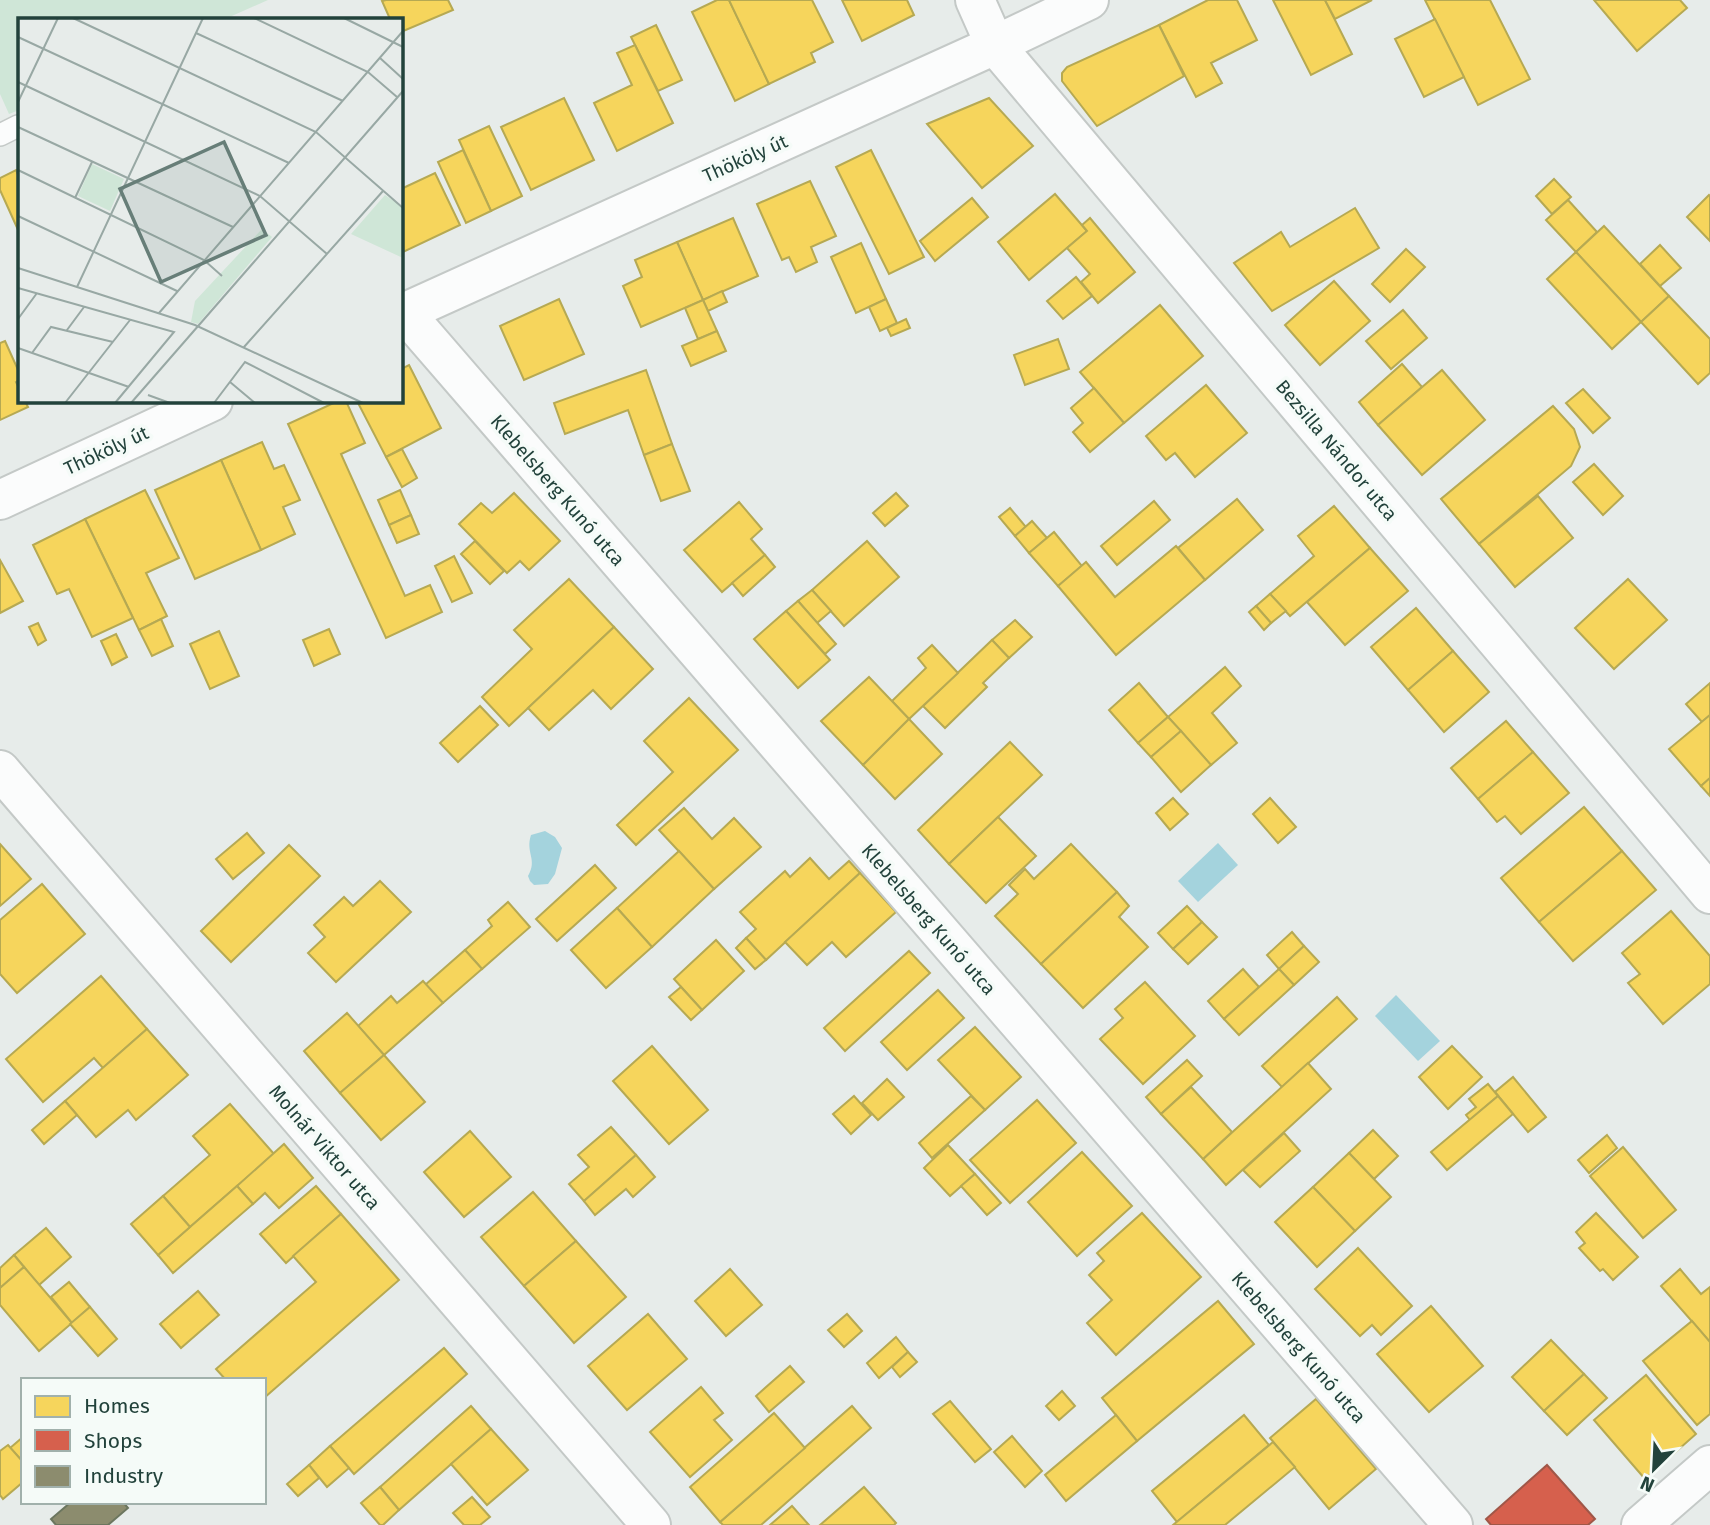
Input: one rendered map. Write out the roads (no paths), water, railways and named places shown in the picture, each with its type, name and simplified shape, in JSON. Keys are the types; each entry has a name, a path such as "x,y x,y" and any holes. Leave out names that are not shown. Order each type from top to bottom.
{"street":[{"name":"Bezsilla Nándor utca","path":"975,0 995,45 1710,894"},
{"name":"Thököly út","path":"402,313 1089,0"},
{"name":"Klebelsberg Kunó utca","path":"402,313 1453,1525"},
{"name":"Thököly út","path":"0,500 211,402"},
{"name":"Molnár Viktor utca","path":"0,770 651,1525"},
{"path":"1641,1525 1710,1465"}],"lane":[{"path":"0,135 18,126"}],"water":[{"path":"545,831 555,837 562,848 555,874 548,884 534,885 528,876 532,865 529,847 531,835"},
{"path":"1218,843 1238,865 1198,902 1178,881"},
{"path":"1396,995 1440,1041 1418,1061 1375,1016"}]}
